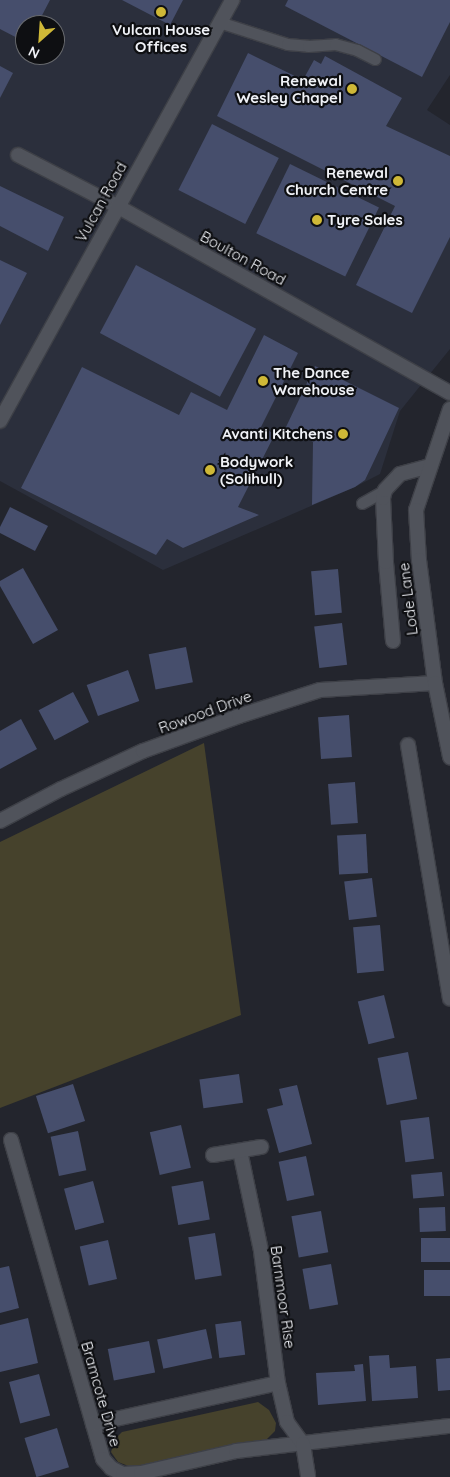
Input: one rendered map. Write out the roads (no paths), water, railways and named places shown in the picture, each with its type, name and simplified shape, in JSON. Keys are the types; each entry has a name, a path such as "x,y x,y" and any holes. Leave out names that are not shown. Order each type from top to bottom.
{"street":[{"name":"Vulcan Road","path":"0,421 232,0"},
{"name":"Boulton Road","path":"18,155 117,206 450,393"},
{"name":"Lode Lane","path":"450,409 429,466 416,510 419,560 434,683 450,757"},
{"path":"385,490 400,474 429,466"},
{"name":"Lode Lane","path":"385,490 383,498 386,562 393,642"},
{"name":"Rowood Drive","path":"0,821 61,788 143,751 257,710 320,690 434,683"},
{"path":"408,745 450,998"},
{"name":"Bramcote Drive","path":"11,1140 103,1458 111,1468 123,1474 141,1473 236,1451 450,1426"},
{"path":"213,1155 261,1148"},
{"name":"Barnmoor Rise","path":"240,1151 261,1251 278,1383 287,1422 303,1444"},
{"path":"93,1424 278,1383"},
{"path":"303,1444 308,1477"}],"lane":[{"path":"219,22 287,44 308,46 336,44 357,50 375,59"},
{"path":"362,503 385,490"}],"place":[{"name":"Vulcan House Offices","path":"161,12"},
{"name":"Renewal Wesley Chapel","path":"352,89"},
{"name":"Renewal Church Centre","path":"398,181"},
{"name":"Tyre Sales","path":"317,220"},
{"name":"The Dance Warehouse","path":"263,381"},
{"name":"Avanti Kitchens","path":"343,434"},
{"name":"Bodywork (Solihull)","path":"210,470"}]}
